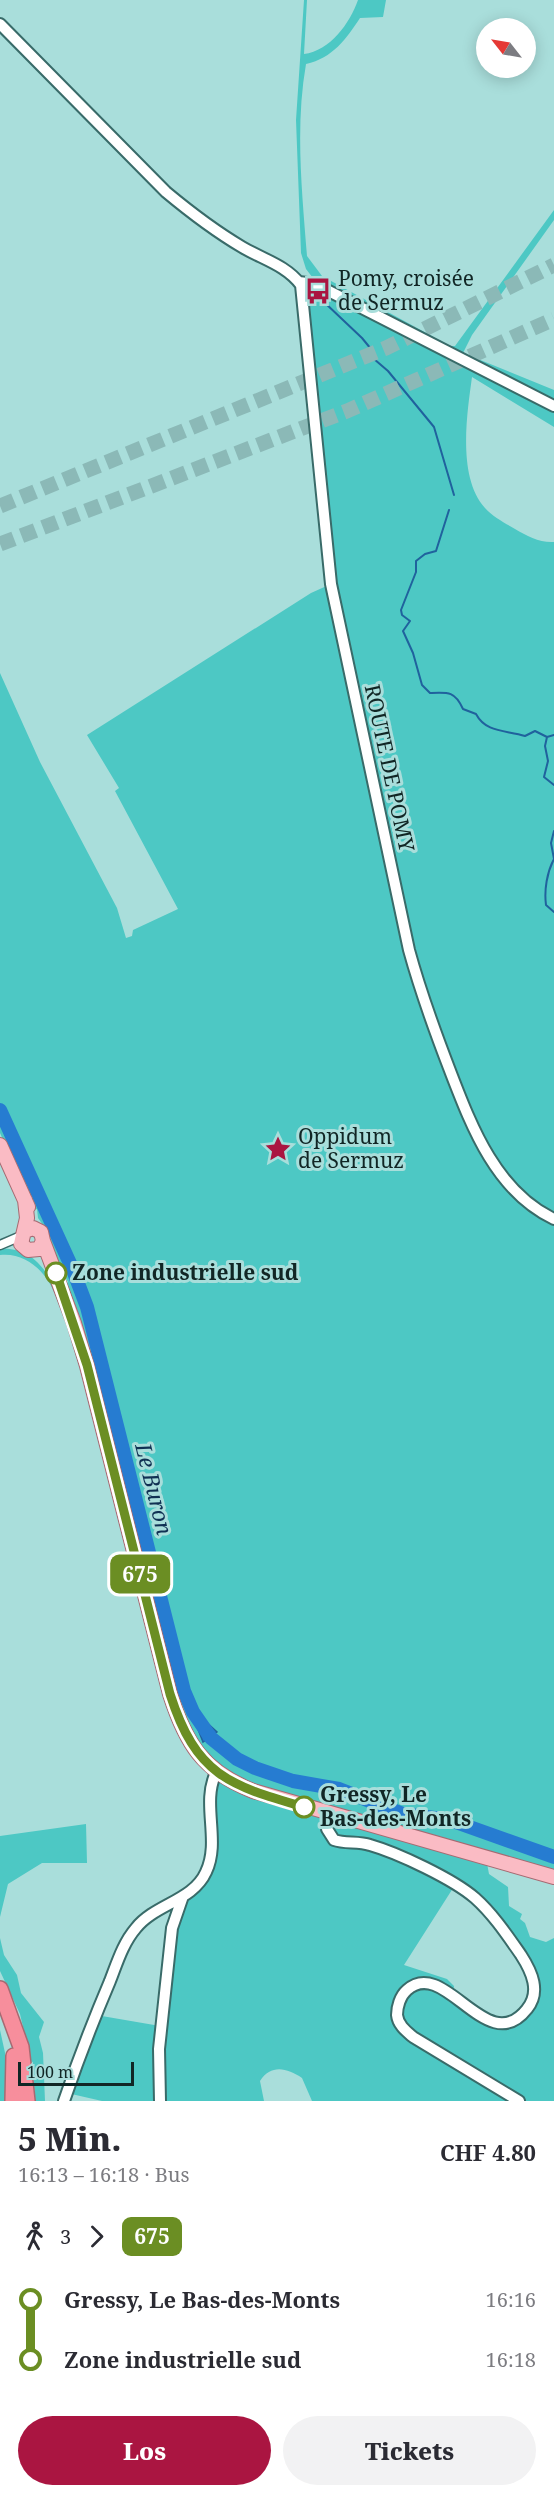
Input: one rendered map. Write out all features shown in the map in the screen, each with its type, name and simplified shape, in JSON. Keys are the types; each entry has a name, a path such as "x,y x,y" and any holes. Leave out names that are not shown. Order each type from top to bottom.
{"highway":[{"path":"0,1989 21,2047 27,2101"},
{"path":"0,2010 13,2050 15,2078 13,2101"}],"main road":[{"path":"0,1145 25,1200 30,1240 60,1286 74,1323 172,1702 193,1748 216,1773 253,1791 554,1877"}],"street":[{"path":"0,24 166,192 196,217 244,248 284,269 299,282 315,284 554,406"},
{"name":"ROUTE DE POMY","path":"299,282 331,584 409,950 422,995 473,1131 518,1195 534,1209 554,1219"},
{"path":"2,1245 30,1240"},
{"path":"64,2101 122,1952 134,1930 153,1913 183,1896 201,1881 208,1867 211,1846 211,1791 216,1773"},
{"path":"329,1814 327,1829 334,1840 366,1844 386,1851 473,1896 492,1916 525,1962 534,1982 533,1995 528,2008 512,2020 489,2021 446,1991 426,1984 413,1986 402,1995 397,2016 403,2027 413,2037 519,2101"},
{"path":"160,2101 160,2033 174,1919 183,1896"},
{"path":"153,1913 174,1919"}],"shaded area":[{"path":"304,0 307,0 304,54 322,48 338,34 350,18 358,0 386,0 383,17 360,18 338,47 324,57 306,64 300,136 307,256 322,276 450,346 455,346 554,210 554,220 472,335 463,353 554,390 554,403 316,282 306,269 301,253 296,120"},
{"path":"301,285 318,289 554,410 554,427 472,377 466,445 470,480 476,495 488,511 503,522 534,539 554,542 554,1877 486,1858 489,1874 508,1887 509,1906 522,1914 520,1919 525,1923 530,1937 546,1942 554,1938 554,2101 312,2101 302,2078 280,2069 269,2072 260,2081 264,2101 102,2101 67,2093 96,2015 160,2026 174,1919 206,1874 214,1778 184,1733 66,1284 68,1282 51,1249 48,1232 38,1218 37,1209 34,1210 0,1133 0,673 40,762 117,908 126,938 132,936 133,930 178,909 115,791 119,788 87,735 311,593 331,584","holes":["455,1885 492,1916 533,1982 524,2013 493,2022 453,1996 454,1986 447,1979 404,1965"]},
{"path":"0,1249 20,1251 35,1260 47,1274 57,1292 54,1292 45,1277 33,1264 17,1256 0,1255"},
{"path":"204,1720 217,1732 203,1742 196,1724"},
{"path":"86,1824 87,1863 42,1863 8,1884 0,1917 0,1836"},
{"path":"0,1938 4,1955 17,1975 21,1993 44,2022 39,2037 43,2053 45,2101 35,2101 33,2069 20,2014 0,1971"},
{"path":"0,2030 9,2071 6,2101 0,2101"}],"waterway":[{"path":"324,302 362,338 371,349 374,359 388,371 434,427 454,495"},
{"path":"449,510 436,551 425,554 416,561 416,572 401,610 402,615 410,621 403,631 413,653 422,685 430,693 446,693 454,696 463,709 476,714 485,725 491,728 525,736 535,731 547,737 554,735"},
{"path":"547,737 545,746 548,761 544,777 554,785"},
{"path":"554,831 551,843 554,859"},
{"path":"554,859 545,893 546,905 554,912"},
{"name":"Le Buron","path":"0,1110 73,1270 87,1307 184,1691 193,1712 211,1738 237,1759 255,1768 293,1781 339,1789 403,1814 450,1820 554,1857"}],"tunnel":[{"path":"0,506 386,348 554,265"},
{"path":"0,544 347,411 554,319"}],"bus line":[{"name":"675","path":"56,1273 87,1365 170,1694 184,1733 206,1764 224,1778 253,1791 304,1807"}],"place":[{"name":"Pomy, croisée de Sermuz","path":"318,291"},
{"name":"Oppidum de Sermuz","path":"278,1149"},
{"name":"Zone industrielle sud","path":"56,1273"},
{"name":"Gressy, Le Bas-des-Monts","path":"304,1807"}]}
